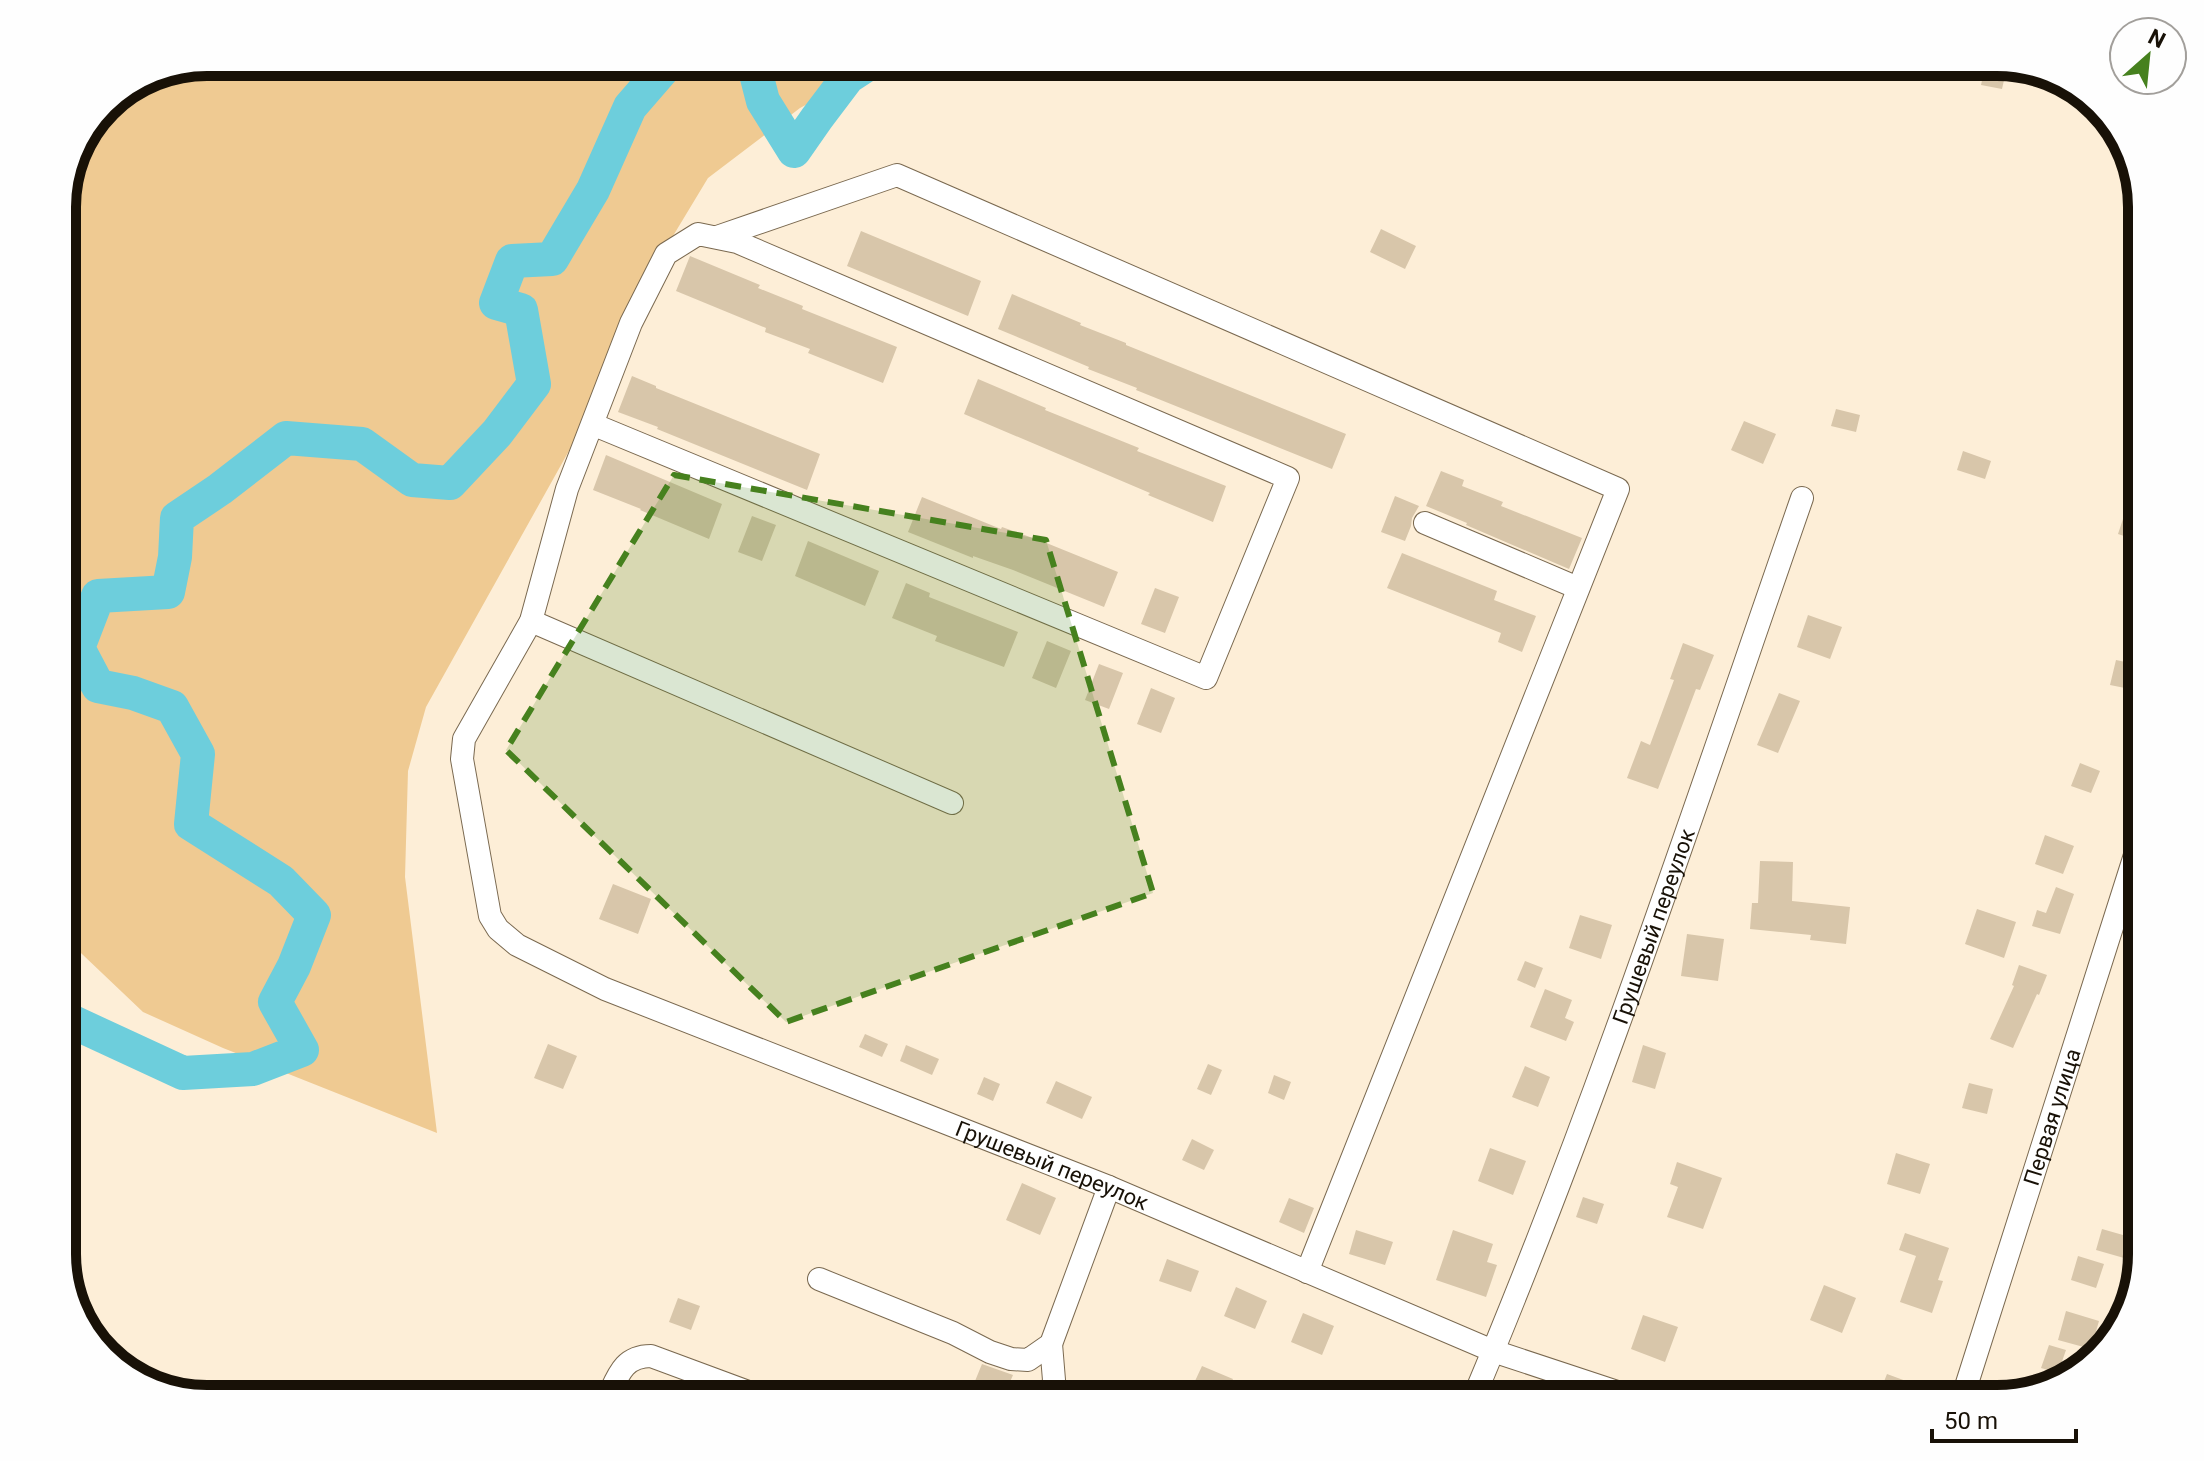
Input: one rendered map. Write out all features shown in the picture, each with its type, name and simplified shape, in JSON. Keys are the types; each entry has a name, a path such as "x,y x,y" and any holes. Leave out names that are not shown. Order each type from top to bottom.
{"street":[{"name":"Грушевый переулок","path":"1578,588 1618,489 897,175 715,238 698,234 666,254 631,323 567,489 531,621 464,739 462,759 490,916 498,929 517,945 605,989 1109,1187 1493,1351 1596,1385"},
{"path":"592,424 1206,678 1288,478 737,242 715,238"},
{"name":"Грушевый переулок","path":"1479,1385 1565,1167 1633,982 1802,498"},
{"path":"1307,1272 1578,588 1425,523"},
{"path":"531,621 952,803"},
{"name":"Первая улица","path":"1966,1385 2128,877"},
{"path":"1053,1385 1051,1344 1109,1187"},
{"path":"819,1279 1011,1359 1028,1360 1051,1344"},
{"path":"614,1385 624,1366 631,1360 651,1356 729,1385"}],"highlighted area":[{"path":"674,475 1046,540 1153,893 786,1022 506,750"}],"shaded area":[{"path":"861,76 800,108 708,178 647,279 604,388 426,707 408,771 405,877 437,1133 223,1048 143,1012 76,948 76,198 80,173 89,149 103,127 121,108 141,94 165,83 190,77"}],"building":[{"path":"1983,76 2005,77 2002,89 1981,85"},
{"path":"1381,229 1416,246 1405,269 1370,252"},
{"path":"861,231 981,281 968,316 847,266"},
{"path":"690,256 760,285 758,288 803,306 802,309 897,347 883,383 808,353 810,349 765,332 766,328 676,291"},
{"path":"1012,294 1126,345 1346,434 1332,469 1136,390 998,329"},
{"path":"632,376 820,454 807,490 618,412"},
{"path":"978,379 1139,448 1137,451 1226,486 1213,522 964,414"},
{"path":"1836,409 1860,415 1856,432 1831,426"},
{"path":"1744,421 1776,434 1763,464 1731,450"},
{"path":"1963,451 1991,461 1985,479 1957,470"},
{"path":"606,455 722,504 709,539 593,490"},
{"path":"1441,471 1464,480 1462,486 1503,502 1501,506 1582,538 1569,569 1426,506"},
{"path":"1395,496 1419,506 1405,541 1381,532"},
{"path":"922,497 1118,572 1104,607 908,532"},
{"path":"2128,504 2128,537 2118,534"},
{"path":"752,516 776,525 762,561 738,552"},
{"path":"808,541 879,571 865,606 795,576"},
{"path":"1402,553 1497,591 1494,600 1536,616 1522,652 1498,642 1501,633 1387,588"},
{"path":"906,583 930,593 929,597 1018,632 1004,667 935,641 937,636 892,618"},
{"path":"1155,588 1179,597 1165,633 1141,624"},
{"path":"1808,615 1842,627 1830,659 1797,647"},
{"path":"1047,641 1071,651 1056,688 1032,678"},
{"path":"1683,643 1714,655 1700,690 1696,689 1658,789 1627,778 1641,741 1650,745 1674,680 1670,679"},
{"path":"2116,660 2128,663 2128,689 2110,685"},
{"path":"1099,664 1123,673 1109,709 1085,700"},
{"path":"1151,688 1175,698 1161,733 1137,724"},
{"path":"1779,693 1800,701 1778,753 1757,745"},
{"path":"2080,763 2100,771 2091,793 2071,786"},
{"path":"2045,835 2074,846 2063,874 2035,864"},
{"path":"1760,861 1793,862 1792,901 1850,907 1846,944 1810,940 1811,935 1750,929 1752,903 1758,903"},
{"path":"613,884 651,899 638,934 599,919"},
{"path":"2056,887 2074,894 2060,934 2032,926 2037,910 2046,913"},
{"path":"1977,909 2016,922 2004,958 1965,944"},
{"path":"1580,915 1612,925 1601,959 1569,948"},
{"path":"1687,934 1724,939 1718,981 1681,976"},
{"path":"1525,961 1543,968 1535,988 1517,980"},
{"path":"2019,965 2047,975 2013,1048 1990,1039 2014,986"},
{"path":"1545,989 1572,1000 1565,1018 1574,1022 1566,1041 1530,1027"},
{"path":"865,1034 888,1044 882,1057 859,1047"},
{"path":"548,1044 577,1056 563,1089 534,1078"},
{"path":"906,1045 939,1059 932,1075 900,1061"},
{"path":"1643,1045 1666,1053 1655,1089 1632,1082"},
{"path":"1208,1064 1222,1070 1211,1095 1197,1089"},
{"path":"1525,1066 1550,1077 1538,1107 1512,1097"},
{"path":"1274,1075 1291,1082 1284,1100 1268,1093"},
{"path":"984,1077 1000,1084 993,1101 977,1094"},
{"path":"1056,1081 1092,1097 1082,1119 1046,1103"},
{"path":"1969,1083 1993,1089 1987,1114 1962,1108"},
{"path":"1192,1139 1214,1150 1204,1170 1182,1160"},
{"path":"1490,1148 1526,1161 1513,1195 1478,1181"},
{"path":"1896,1153 1930,1164 1920,1194 1887,1184"},
{"path":"1677,1162 1722,1178 1703,1229 1667,1217 1678,1187 1670,1184"},
{"path":"1022,1183 1056,1198 1040,1235 1006,1220"},
{"path":"1583,1197 1604,1204 1597,1224 1576,1217"},
{"path":"1289,1198 1314,1208 1304,1233 1279,1222"},
{"path":"2102,1229 2128,1236 2128,1259 2096,1250"},
{"path":"1356,1230 1393,1242 1385,1265 1349,1254"},
{"path":"1453,1230 1493,1244 1487,1262 1497,1265 1486,1297 1436,1280"},
{"path":"1905,1233 1949,1248 1938,1280 1943,1281 1932,1313 1900,1302 1916,1256 1899,1250"},
{"path":"2078,1256 2104,1264 2096,1288 2071,1280"},
{"path":"1167,1259 1199,1271 1191,1292 1159,1281"},
{"path":"1824,1285 1856,1298 1842,1333 1810,1320"},
{"path":"1236,1287 1267,1301 1255,1329 1224,1316"},
{"path":"678,1298 700,1306 691,1330 669,1322"},
{"path":"2066,1311 2099,1321 2093,1343 2088,1348 2058,1340"},
{"path":"1303,1313 1334,1326 1322,1355 1291,1342"},
{"path":"1643,1315 1678,1327 1665,1362 1631,1349"},
{"path":"2049,1345 2066,1350 2059,1369 2055,1372 2041,1368"},
{"path":"982,1364 1013,1375 1009,1385 973,1385"},
{"path":"1202,1366 1233,1379 1230,1385 1193,1385"},
{"path":"1887,1374 1906,1381 1904,1385 1883,1385"}],"waterway":[{"path":"76,1023 183,1073 253,1069 302,1050 275,1002 294,966 314,915 281,881 191,824 198,754 172,707 133,693 98,686 78,648 98,596 168,592 175,557 177,518 286,438 362,444 412,480 450,483 497,433 534,384 521,310 496,303 512,261 552,259 593,190 630,107 657,76"},
{"path":"757,76 763,101 794,151 850,76"}]}
